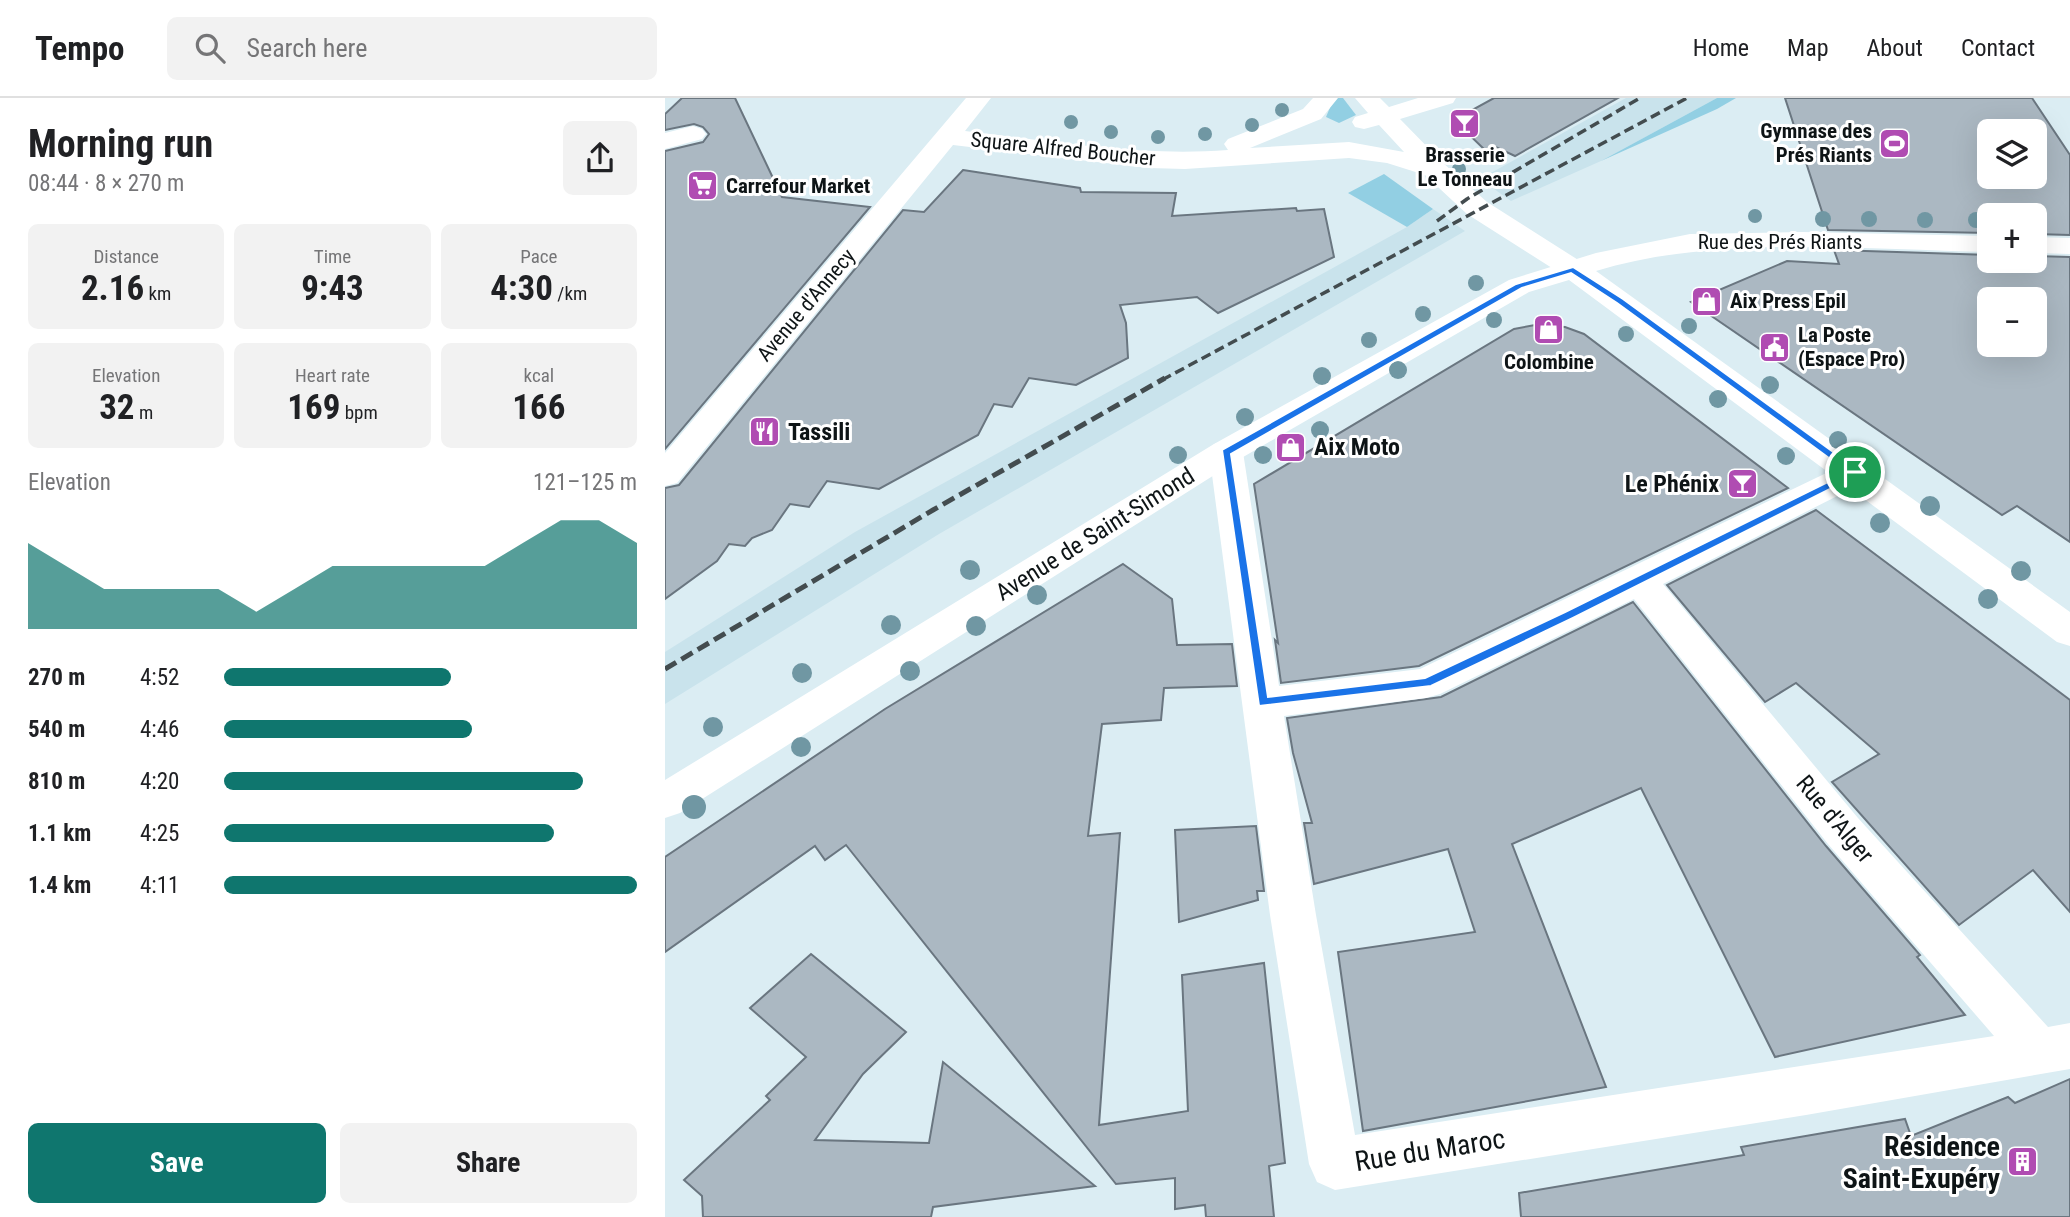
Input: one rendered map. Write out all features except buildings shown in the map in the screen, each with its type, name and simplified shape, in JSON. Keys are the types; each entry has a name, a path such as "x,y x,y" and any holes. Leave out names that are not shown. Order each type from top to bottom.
{"street":[{"name":"Square Alfred Boucher","path":"948,137 979,98"},
{"name":"Square Alfred Boucher","path":"1185,161 1265,135 1312,114 1326,98"},
{"name":"Square Alfred Boucher","path":"1276,153 1345,127 1378,103 1444,98"},
{"path":"1378,103 1434,169 1477,208 1620,301 2070,632"},
{"path":"665,141 693,134"},
{"name":"Square Alfred Boucher","path":"948,137 1149,160 1185,161 1349,150 1390,156 1434,169"},
{"name":"Avenue d'Annecy","path":"665,475 948,137"},
{"name":"Rue des Prés Riants","path":"1573,270 1690,242 1802,240 1977,244"},
{"path":"2047,245 2070,246"},
{"name":"Avenue de Saint-Simond","path":"665,801 1226,452 1519,286 1573,270"},
{"name":"Rue du Maroc","path":"1226,452 1335,1164 1807,1091 2054,1049"},
{"path":"1263,703 1426,683 1855,472"},
{"name":"Rue d'Alger","path":"1639,580 1843,831 2054,1049"}],"shaded area":[{"path":"1334,98 1343,98 1356,115 1339,123 1326,117"},
{"path":"1626,98 1717,98 1601,161 1511,201 1480,179"},
{"path":"1717,98 1736,98 1601,161"},
{"path":"1384,174 1433,209 1407,227 1348,193"},
{"path":"1433,209 1465,231 939,534 665,704 665,652 855,532 1407,227"}],"railway":[{"path":"1437,221 1467,199 1640,98"},
{"path":"1162,380 1687,98"},
{"path":"665,669 933,510 1165,378"}],"place":[{"name":"Brasserie Le Tonneau","path":"1465,123"},
{"name":"Gymnase des Prés Riants","path":"1895,143"},
{"name":"Carrefour Market","path":"703,186"},
{"name":"Aix Press Epil","path":"1707,301"},
{"name":"Colombine","path":"1549,330"},
{"name":"La Poste (Espace Pro)","path":"1775,347"},
{"name":"Tassili","path":"765,432"},
{"name":"Aix Moto","path":"1291,447"},
{"name":"Le Phénix","path":"1742,484"},
{"name":"Résidence Saint-Exupéry","path":"2023,1162"}],"route":[{"path":"1573,270 1620,301 1855,472 1426,683 1263,703 1226,452 1519,286 1573,270"}]}
